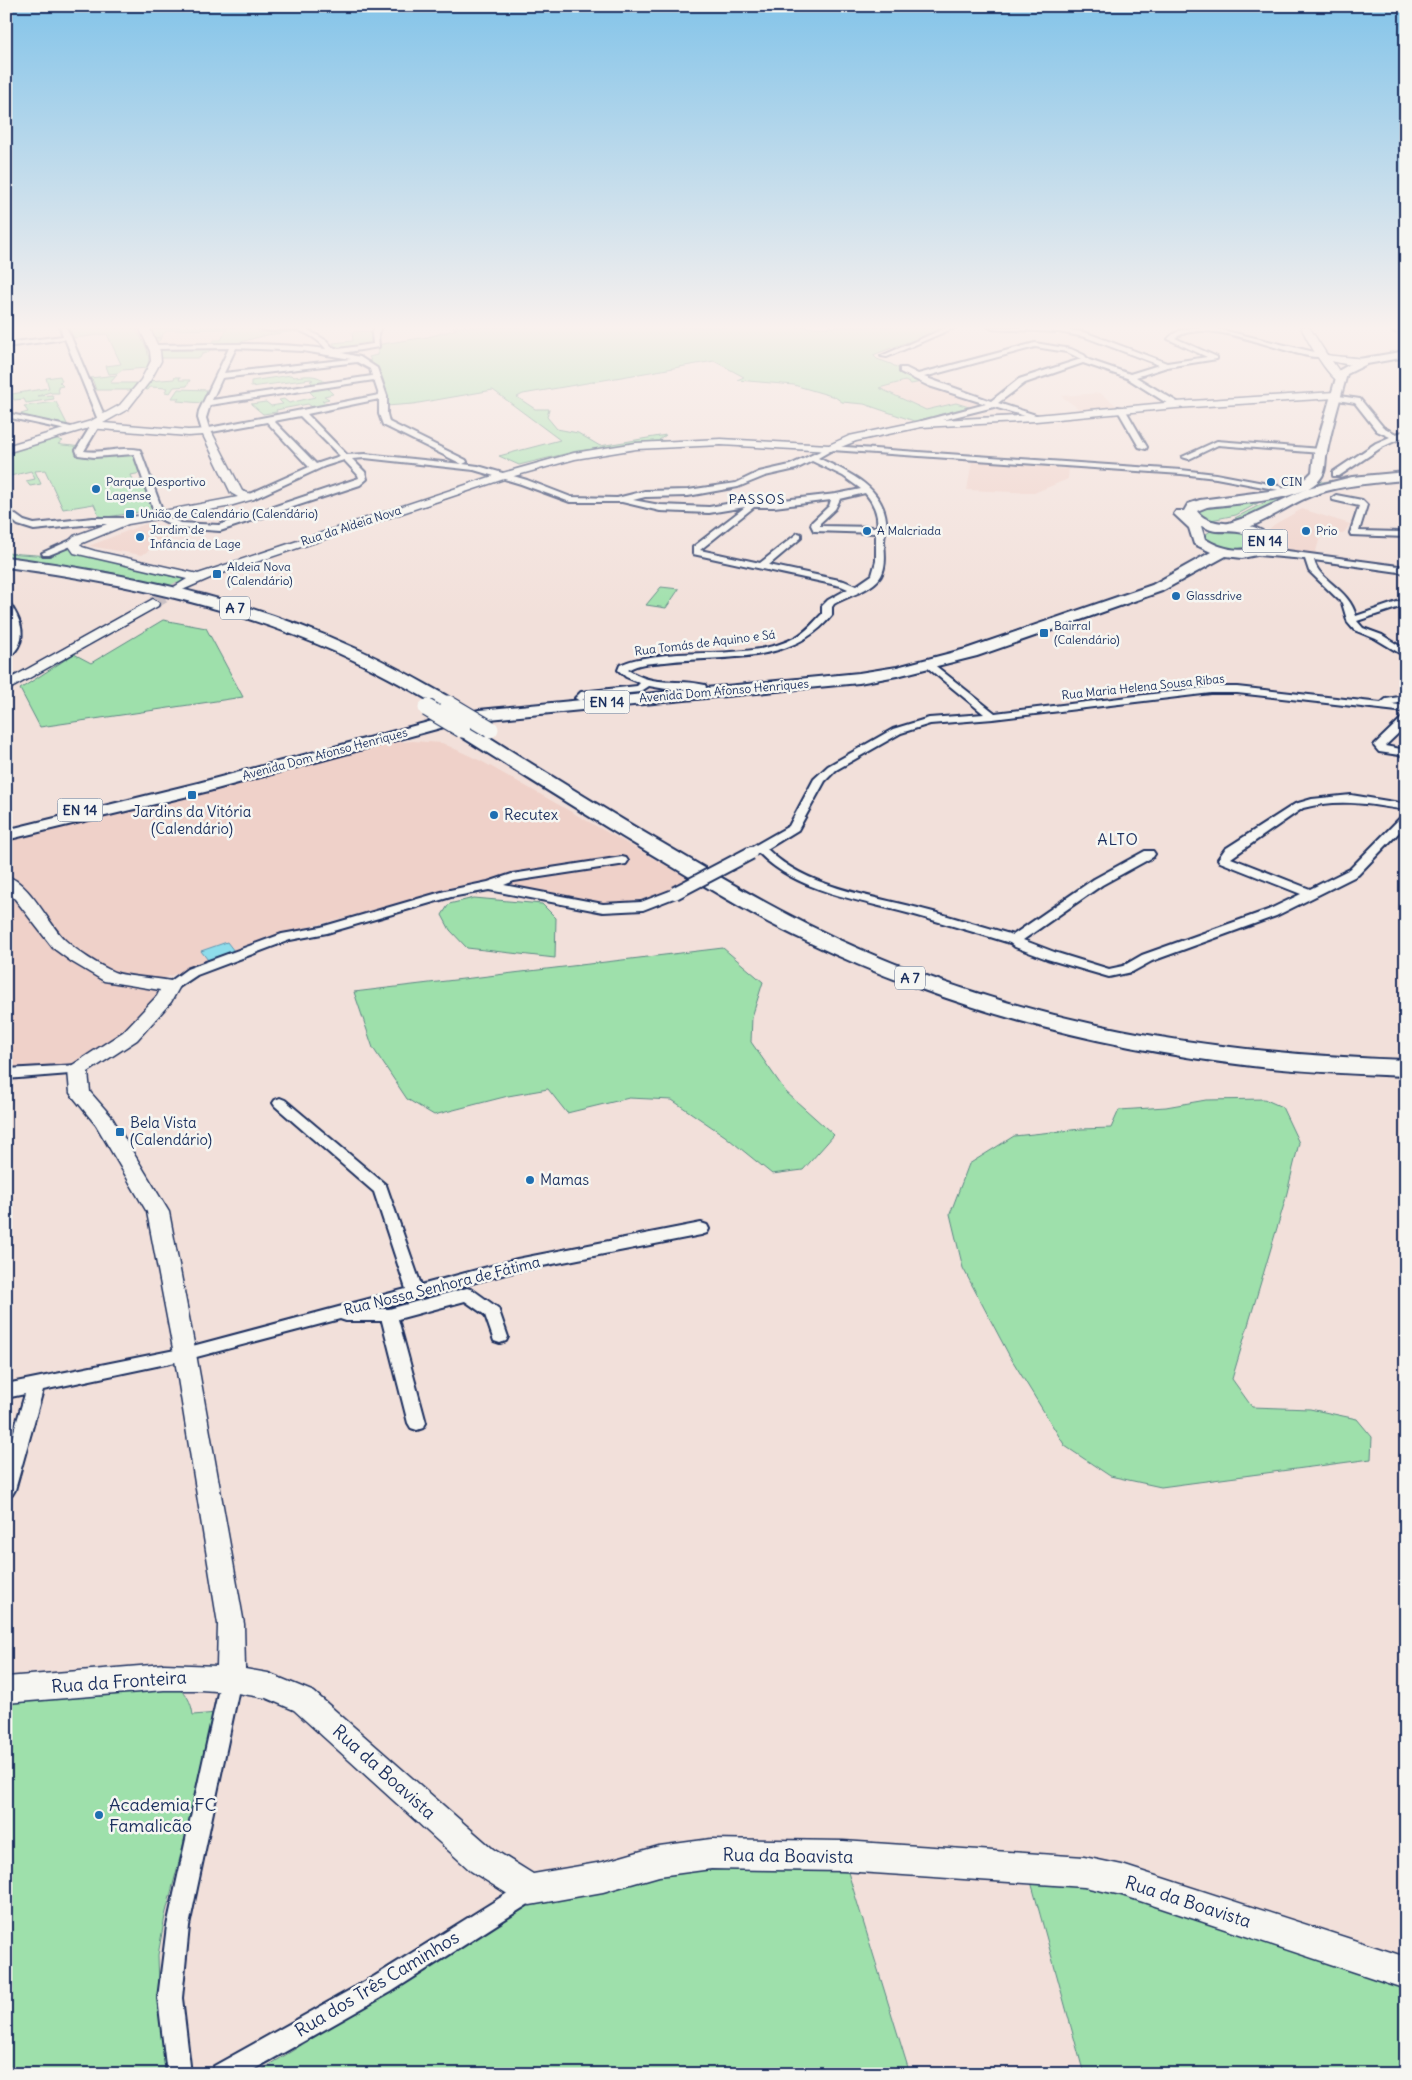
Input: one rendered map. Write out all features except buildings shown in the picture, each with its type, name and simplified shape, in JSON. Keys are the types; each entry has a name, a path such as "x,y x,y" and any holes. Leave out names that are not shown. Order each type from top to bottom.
{"highway":[{"name":"EN 14","path":"1263,538 1261,529 1264,524 1302,502 1340,490 1406,476"},
{"name":"EN 14","path":"1226,527 1245,523 1285,502 1331,486 1387,480 1406,481"},
{"name":"A 7","path":"6,562 127,581 188,595 247,612 344,649 448,704 479,731 756,907 848,952 924,983 1051,1021 1162,1045 1306,1063 1406,1068"},
{"name":"A 7","path":"6,571 151,596 231,618 280,635 333,658 427,708 479,731 768,896 855,940 940,973 1051,1006 1178,1033 1291,1047 1406,1053"}],"main road":[{"name":"Avenida Dom Afonso Henriques","path":"6,829 438,717 475,710 580,698 876,670 931,657 1153,582 1185,564 1197,555 1200,539 1195,527 1180,514 1180,510 1184,505 1204,499 1296,489 1311,481 1318,472 1320,453 1328,424"},
{"name":"Avenida Dom Afonso Henriques","path":"1263,538 1252,531 1197,520 1190,511 1194,507 1205,503 1273,491"},
{"name":"EN 14","path":"1200,539 1206,529 1226,527"},
{"name":"EN 14","path":"1250,552 1262,548 1263,538"},
{"name":"Avenida Dom Afonso Henriques","path":"1200,539 1224,552"},
{"name":"Avenida Dom Afonso Henriques","path":"6,835 195,789 442,723 479,715 859,678 899,672 955,657 1157,588 1175,580 1205,559 1224,552 1250,552"}],"street":[{"path":"49,424 71,429"},
{"path":"6,450 85,424"},
{"path":"94,424 80,450 81,453 90,455 130,450 137,452 162,519 178,525 212,529 223,528 361,481 363,475 313,424"},
{"path":"125,424 188,433 246,424"},
{"path":"204,424 237,493 250,497"},
{"path":"273,424 314,467"},
{"path":"388,424 475,468"},
{"path":"46,553 125,521 226,504 250,497 314,467 346,458 380,457 475,468 570,499 597,502 623,500 645,494 688,493 738,481 793,467 854,438 921,424"},
{"path":"1129,424 1143,447"},
{"path":"1376,424 1380,429 1395,436"},
{"path":"1336,474 1379,445 1406,432"},
{"name":"Rua da Aldeia Nova","path":"180,587 198,578 503,476 540,464 582,454 658,444 737,442 831,448"},
{"path":"1186,457 1217,443 1320,453"},
{"path":"831,448 1172,472 1241,480 1273,491"},
{"name":"Rua Tomás de Aquino e Sá","path":"701,687 690,684 667,686 627,675 624,672 624,668 632,664 678,656 747,651 791,643 808,633 827,615 827,606 831,602 855,588 870,582 877,576 881,554 880,539 883,522 876,501 853,478 813,458"},
{"path":"1241,480 1273,491"},
{"path":"623,500 649,506 697,510 836,497 866,490"},
{"path":"836,497 836,502 816,522 817,528 882,530"},
{"path":"1336,498 1359,502 1363,505 1354,533 1405,536"},
{"path":"748,504 750,507 696,552 855,588"},
{"path":"6,510 21,523 34,527 93,521 125,521"},
{"path":"761,567 798,536"},
{"path":"1263,538 1274,548 1295,555"},
{"path":"73,542 73,546 78,550 198,578"},
{"path":"1250,552 1309,556 1406,570"},
{"path":"1309,556 1308,562 1312,570 1333,587 1347,604 1357,629 1381,638 1406,654"},
{"path":"1352,620 1406,602"},
{"path":"6,687 153,603"},
{"path":"6,604 19,632 8,650"},
{"path":"932,666 993,716"},
{"path":"580,698 585,694 640,689 648,681"},
{"name":"Rua Maria Helena Sousa Ribas","path":"489,886 603,908 643,906 675,893 756,851 794,828 820,779 832,768 897,731 929,721 993,716 1211,690 1237,690 1406,709"},
{"path":"1406,699 1390,701 1384,706 1406,718 1379,746 1383,750 1406,753"},
{"path":"1311,894 1224,859 1228,852 1255,837 1299,806 1316,800 1351,798 1406,807"},
{"path":"756,851 786,870 832,888 1015,940 1020,944 1052,956 1109,974 1127,969 1147,958 1272,913 1354,872 1406,818"},
{"path":"1015,940 1098,882 1149,854"},
{"path":"6,1074 78,1070 130,1036 165,998 171,986 192,972 287,936 323,930 449,894 489,886 512,878 622,861"},
{"path":"6,881 21,895 59,944 78,958 110,977 171,986"},
{"path":"78,1070 80,1093 104,1121 158,1212 186,1354 231,1624 231,1679 178,1926 170,1998 180,2074"},
{"path":"280,1104 381,1189 415,1292"},
{"name":"Rua Nossa Senhora de Fátima","path":"6,1391 186,1354 516,1265 701,1229"},
{"path":"327,1315 389,1315 467,1294 492,1312 500,1337"},
{"path":"389,1315 408,1396 417,1423"},
{"path":"6,1490 36,1386"},
{"name":"Rua da Fronteira","path":"6,1690 164,1677 231,1679"},
{"name":"Rua da Boavista","path":"231,1679 268,1686 304,1701 482,1860 530,1890 603,1877 659,1860 711,1854 843,1856 1046,1868 1084,1872 1122,1880 1406,1973"},
{"name":"Rua dos Três Caminhos","path":"222,2074 382,1984 530,1890"}],"shaded area":[{"path":"972,461 1064,469 1064,466 1069,466 1068,479 1034,493 967,490"},
{"name":"Prio","path":"1302,509 1350,524 1343,534 1321,533 1315,555 1282,548 1274,541 1269,529"},
{"name":"Jardim de Infância de Lage","path":"145,524 182,529 142,555 89,546"},
{"path":"413,741 442,743 481,761 690,879 668,891 645,899 618,902 600,902 526,888 481,882 301,929 161,979 161,995 124,1035 79,1062 6,1071 6,832 377,744"}],"green space":[{"path":"539,424 553,424 557,429 578,433 600,446 666,435 659,440 667,441 577,451 519,465 499,456 560,440"},
{"path":"52,437 63,441 58,444 79,447 75,454 81,456 96,457 127,453 134,454 141,473 131,475 134,482 145,480 153,510 100,518 94,504 63,509 45,470 35,471 41,484 30,486 26,481 35,479 31,471 6,477 10,474 6,471 6,451"},
{"path":"1373,474 1375,476 1337,482 1305,490 1239,520 1235,518 1273,498 1316,481 1322,482"},
{"path":"1269,497 1236,515 1206,521 1196,511 1200,507"},
{"path":"1229,529 1254,536 1259,543 1248,550 1241,551 1206,542 1203,536 1212,530"},
{"path":"69,548 74,551 186,580 177,586 171,586 104,571 6,557 6,553 51,556"},
{"path":"661,587 679,589 666,608 646,605"},
{"path":"163,620 206,628 243,697 40,727 20,689 74,654 91,663"},
{"path":"474,898 542,904 556,918 555,958 467,948 450,930 442,915 449,904"},
{"path":"723,948 763,982 752,1017 751,1042 786,1092 834,1135 803,1170 772,1174 725,1136 672,1100 629,1098 567,1113 548,1089 508,1096 434,1115 407,1099 373,1048 354,992"},
{"path":"1264,1099 1282,1107 1299,1143 1285,1201 1232,1379 1252,1407 1310,1409 1357,1419 1372,1437 1371,1459 1161,1487 1110,1476 1065,1446 1009,1355 963,1268 950,1214 969,1164 1014,1136 1111,1128 1119,1110 1166,1107 1206,1100"},
{"name":"Academia FC Famalicão","path":"175,1687 188,1698 193,1715 217,1713 165,1916 158,1955 159,1988 169,2074 6,2074 6,1703"},
{"path":"843,1856 910,2074 255,2074 525,1906 603,1877"},
{"path":"1027,1867 1406,1973 1406,2074 1084,2074"}],"water":[{"path":"227,942 234,951 208,960 201,951"}],"tunnel":[{"path":"153,603 180,587"}],"place":[{"name":"CIN","path":"1271,482"},
{"name":"Parque Desportivo Lagense","path":"96,489"},
{"name":"União de Calendário (Calendário)","path":"130,514"},
{"name":"A Malcriada","path":"867,531"},
{"name":"Prio","path":"1306,531"},
{"name":"Jardim de Infância de Lage","path":"140,537"},
{"name":"Aldeia Nova (Calendário)","path":"217,574"},
{"name":"Glassdrive","path":"1176,596"},
{"name":"Bairral (Calendário)","path":"1044,633"},
{"name":"Jardins da Vitória (Calendário)","path":"192,795"},
{"name":"Recutex","path":"494,815"},
{"name":"Bela Vista (Calendário)","path":"120,1132"},
{"name":"Mamas","path":"530,1180"},
{"name":"Academia FC Famalicão","path":"99,1815"}],"district":[{"name":"PASSOS","path":"757,499"},
{"name":"ALTO","path":"1118,839"}]}
